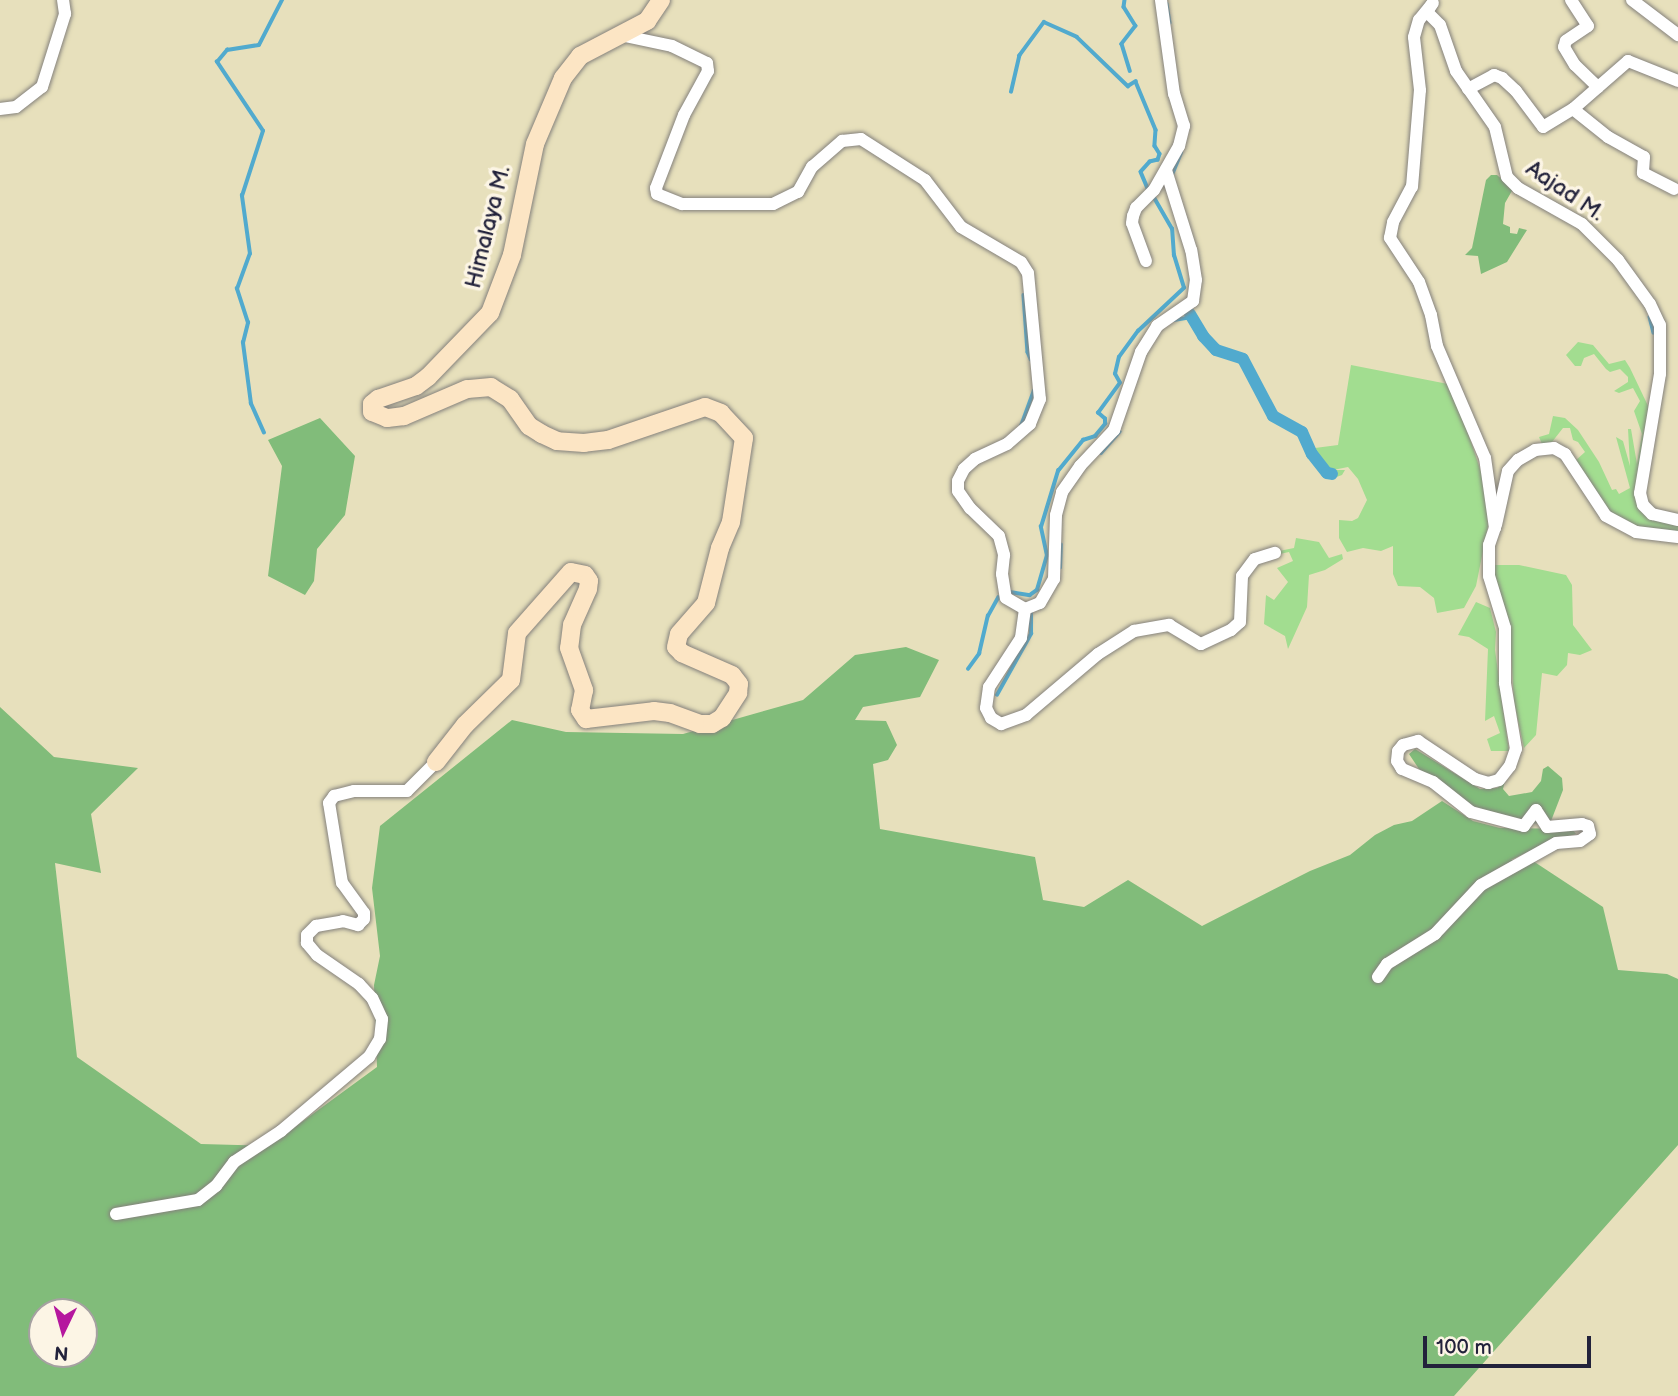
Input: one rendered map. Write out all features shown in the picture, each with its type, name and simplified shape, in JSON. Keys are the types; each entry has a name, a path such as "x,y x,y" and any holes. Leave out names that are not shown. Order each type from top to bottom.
{"street":[{"path":"0,110 16,107 42,87 65,14 63,0"},
{"name":"Himalaya M.","path":"436,762 465,724 511,680 517,633 571,572 584,575 589,581 569,637 572,658 584,690 581,715 593,720 654,711 706,724 722,718 738,693 735,677 682,653 676,647 676,639 706,603 720,548 732,522 744,438 721,413 705,407 608,440 584,443 557,441 542,435 529,426 510,399 491,387 467,389 404,416 387,418 372,412 372,404 378,399 416,386 428,377 490,313 512,255 535,144 563,78 580,56 647,21 661,0"},
{"path":"1146,261 1132,223 1136,208 1154,190 1166,170 1179,146 1184,126 1174,94 1161,0"},
{"path":"1571,0 1588,26 1566,41 1564,47 1575,65 1598,87"},
{"path":"1632,0 1678,34"},
{"path":"1378,977 1387,964 1435,934 1481,885 1556,843 1580,841 1591,834 1588,826 1581,824 1546,827 1536,810 1524,826 1471,812 1443,788 1402,769 1397,761 1398,751 1403,745 1418,741 1475,779 1488,783 1499,780 1510,766 1516,749 1505,682 1505,628 1488,562 1494,528 1485,458 1437,346 1431,316 1413,268 1390,238 1392,222 1412,187 1420,90 1414,37 1419,20 1433,1"},
{"name":"Aajad M.","path":"1433,1 1427,12 1440,25 1456,71 1495,127 1507,177 1518,188 1582,224 1618,260 1650,304 1660,325 1660,374 1640,492 1643,505 1652,514 1678,520"},
{"path":"620,35 672,46 707,63 705,77 684,115 656,188 657,194 682,204 773,204 798,192 812,167 842,141 861,139 925,180 961,227 1021,262 1028,273 1040,399 1030,424 1007,444 975,459 964,469 958,481 958,491 970,508 999,536 1004,555 1002,574 1006,598 1025,609"},
{"path":"1468,89 1494,75 1502,78 1516,91 1543,127 1573,109 1628,61 1678,81"},
{"path":"1573,109 1608,137 1644,157 1643,173 1674,189"},
{"path":"1025,609 1040,603 1054,579 1056,515 1062,492 1080,466 1114,430 1141,352 1157,326 1192,301 1196,281 1191,250 1166,170"},
{"path":"1494,528 1501,515 1508,471 1518,460 1535,450 1554,449 1565,454 1606,516 1636,532 1678,537"},
{"path":"1025,609 1021,638 989,687 986,708 991,719 1001,724 1026,715 1098,654 1134,631 1169,625 1201,645 1231,630 1240,622 1242,576 1255,559 1275,553"},
{"path":"116,1214 198,1200 216,1186 234,1162 281,1132 369,1057 380,1039 382,1019 372,998 359,984 317,955 307,943 307,935 316,926 343,921 358,925 364,919 364,913 342,883 329,803 334,796 354,791 407,791 436,762"}],"green space":[{"path":"1491,175 1497,175 1513,189 1505,203 1503,224 1510,227 1510,233 1517,234 1519,228 1527,230 1507,262 1481,274 1478,256 1465,255 1472,248 1486,180"},
{"path":"1578,342 1593,345 1609,364 1625,360 1630,368 1650,410 1640,501 1678,524 1678,533 1653,533 1606,513 1575,461 1585,452 1578,442 1573,440 1570,428 1563,428 1552,442 1542,444 1539,437 1549,434 1553,416 1565,418 1578,430 1599,462 1612,490 1616,489 1619,494 1630,488 1616,437 1623,441 1630,466 1628,429 1631,429 1637,464 1642,434 1634,411 1640,401 1633,388 1619,393 1614,391 1628,382 1628,377 1620,369 1610,372 1594,354 1584,358 1581,366 1575,366 1566,355"},
{"path":"1351,365 1448,384 1463,418 1486,487 1488,526 1476,586 1464,608 1437,613 1434,598 1420,587 1398,586 1393,574 1393,546 1381,551 1363,548 1347,552 1339,538 1339,520 1352,521 1358,518 1367,500 1358,479 1348,467 1333,470 1345,470 1342,475 1331,479 1323,476 1306,455 1304,441 1283,423 1277,424 1273,420 1276,415 1297,424 1315,448 1338,445"},
{"path":"320,418 355,456 345,515 317,549 314,581 305,595 268,576 282,466 268,440"},
{"path":"1296,538 1319,542 1329,558 1342,554 1343,559 1325,570 1309,575 1307,607 1288,649 1285,636 1264,624 1266,595 1274,600 1288,582 1277,568 1293,561 1289,552 1275,555 1279,551 1294,548"},
{"path":"1494,565 1519,565 1566,575 1572,585 1573,625 1592,650 1580,655 1568,653 1567,665 1557,676 1542,673 1536,735 1524,748 1514,702 1510,632 1494,575"},
{"path":"1476,602 1490,608 1496,632 1495,650 1509,751 1491,751 1487,739 1500,733 1494,716 1485,721 1488,649 1469,637 1458,635"},
{"path":"906,647 939,660 920,697 863,707 855,720 886,721 897,745 888,760 873,764 880,829 1035,857 1043,900 1084,907 1128,880 1202,926 1310,871 1350,855 1375,835 1394,825 1412,821 1442,801 1473,821 1500,828 1572,829 1576,834 1548,842 1511,860 1533,861 1603,907 1618,970 1667,974 1678,979 1678,1145 1454,1396 0,1396 0,707 54,757 138,768 91,814 101,873 55,863 77,1057 201,1144 269,1146 377,1067 374,985 380,956 372,888 380,826 512,720 566,732 683,734 803,700 855,655"},
{"path":"1415,749 1480,789 1497,788 1505,781 1503,789 1509,796 1532,792 1541,781 1543,769 1548,766 1562,778 1563,790 1551,821 1524,824 1472,810 1419,769 1409,754"}],"waterway":[{"path":"264,433 251,404 243,343 248,323 237,289 250,254 242,196 263,131 217,62 227,50 259,45 282,0"},
{"path":"1125,0 1124,7 1136,26 1122,44 1130,71"},
{"path":"1167,4 1170,23"},
{"path":"1011,92 1019,56 1044,22 1077,37 1128,86 1136,81"},
{"path":"1136,82 1156,130 1155,146 1160,154 1158,160 1150,162 1141,172 1149,191"},
{"path":"1172,175 1181,153"},
{"path":"1010,592 1030,595 1037,590 1047,556 1041,527 1058,471 1083,440 1095,436 1105,424 1105,419 1098,413 1120,383 1115,374 1119,357 1138,331 1184,288 1174,256 1172,229 1152,195"},
{"path":"1024,295 1028,352 1031,359"},
{"path":"1174,320 1187,318 1190,314"},
{"path":"1190,314 1203,336 1216,350 1243,359 1273,416 1302,432 1312,454 1327,473 1332,474"},
{"path":"1650,317 1654,333"},
{"path":"1021,426 1034,391"},
{"path":"1101,453 1119,432"},
{"path":"1060,568 1061,545"},
{"path":"968,669 979,654 988,616 998,598"},
{"path":"997,695 1031,634 1031,609"}]}
